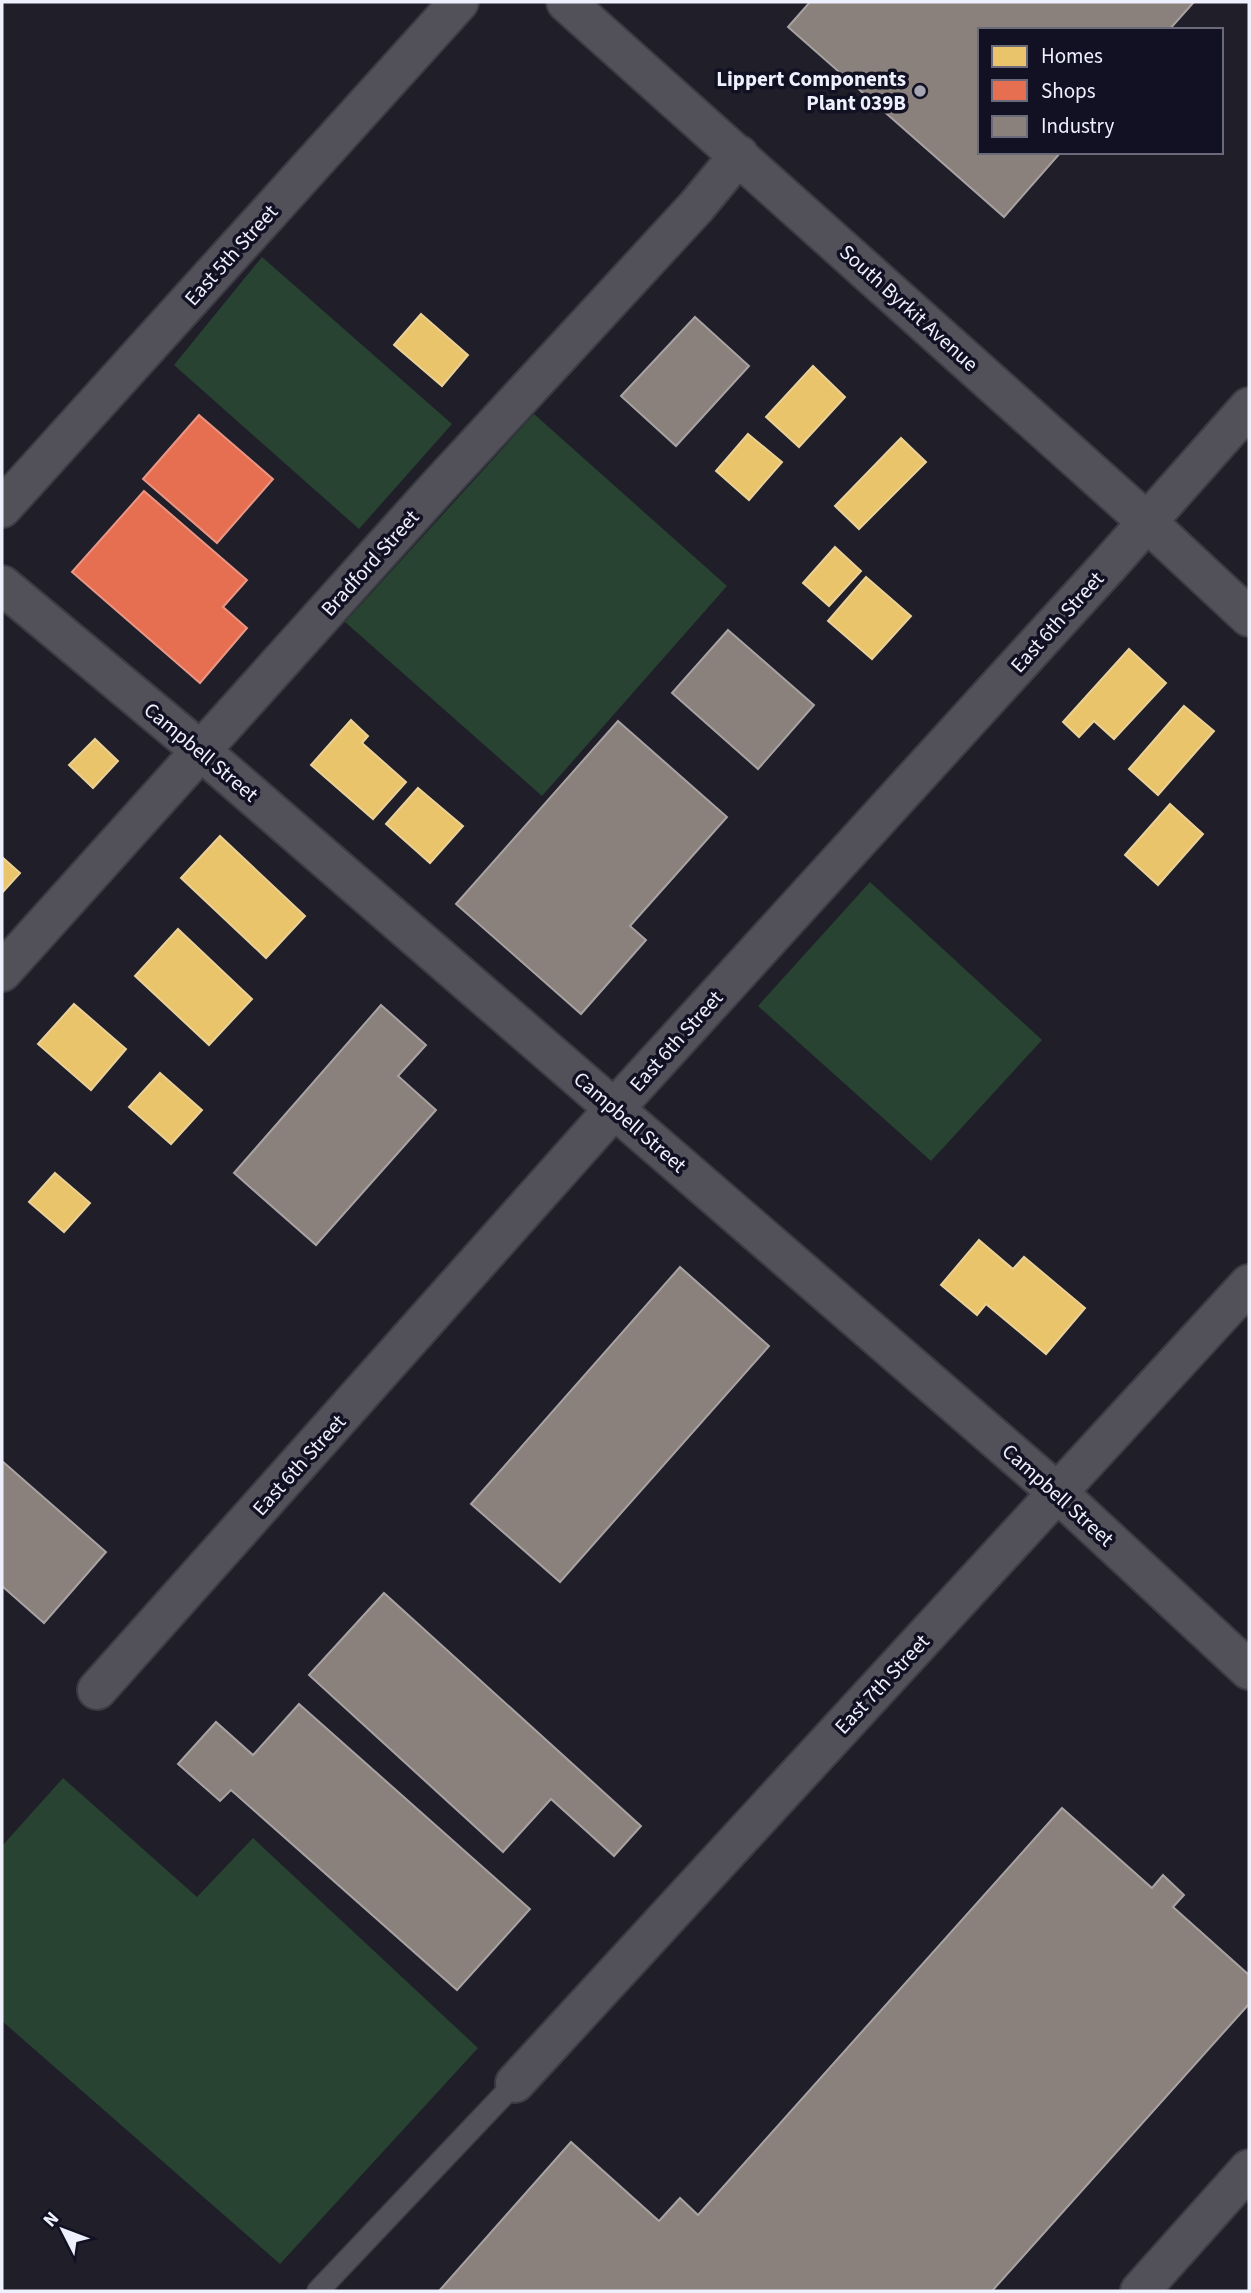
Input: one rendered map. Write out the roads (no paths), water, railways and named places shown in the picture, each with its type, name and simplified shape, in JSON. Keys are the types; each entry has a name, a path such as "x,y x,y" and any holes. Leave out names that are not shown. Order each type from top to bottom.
{"street":[{"name":"East 5th Street","path":"2,508 459,2"},
{"name":"South Byrkit Avenue","path":"566,2 1146,521 1249,617"},
{"name":"Bradford Street","path":"2,972 427,499 696,207 739,155"},
{"name":"East 6th Street","path":"97,1690 614,1109 1100,576 1249,407"},
{"name":"Campbell Street","path":"2,585 201,751 1058,1493 1249,1670"},
{"name":"East 7th Street","path":"515,2083 1249,1284"},
{"path":"1140,2291 1249,2169"}],"lane":[{"path":"318,2291 515,2083"}],"place":[{"name":"Lippert Components Plant 039B","path":"920,91"}]}
